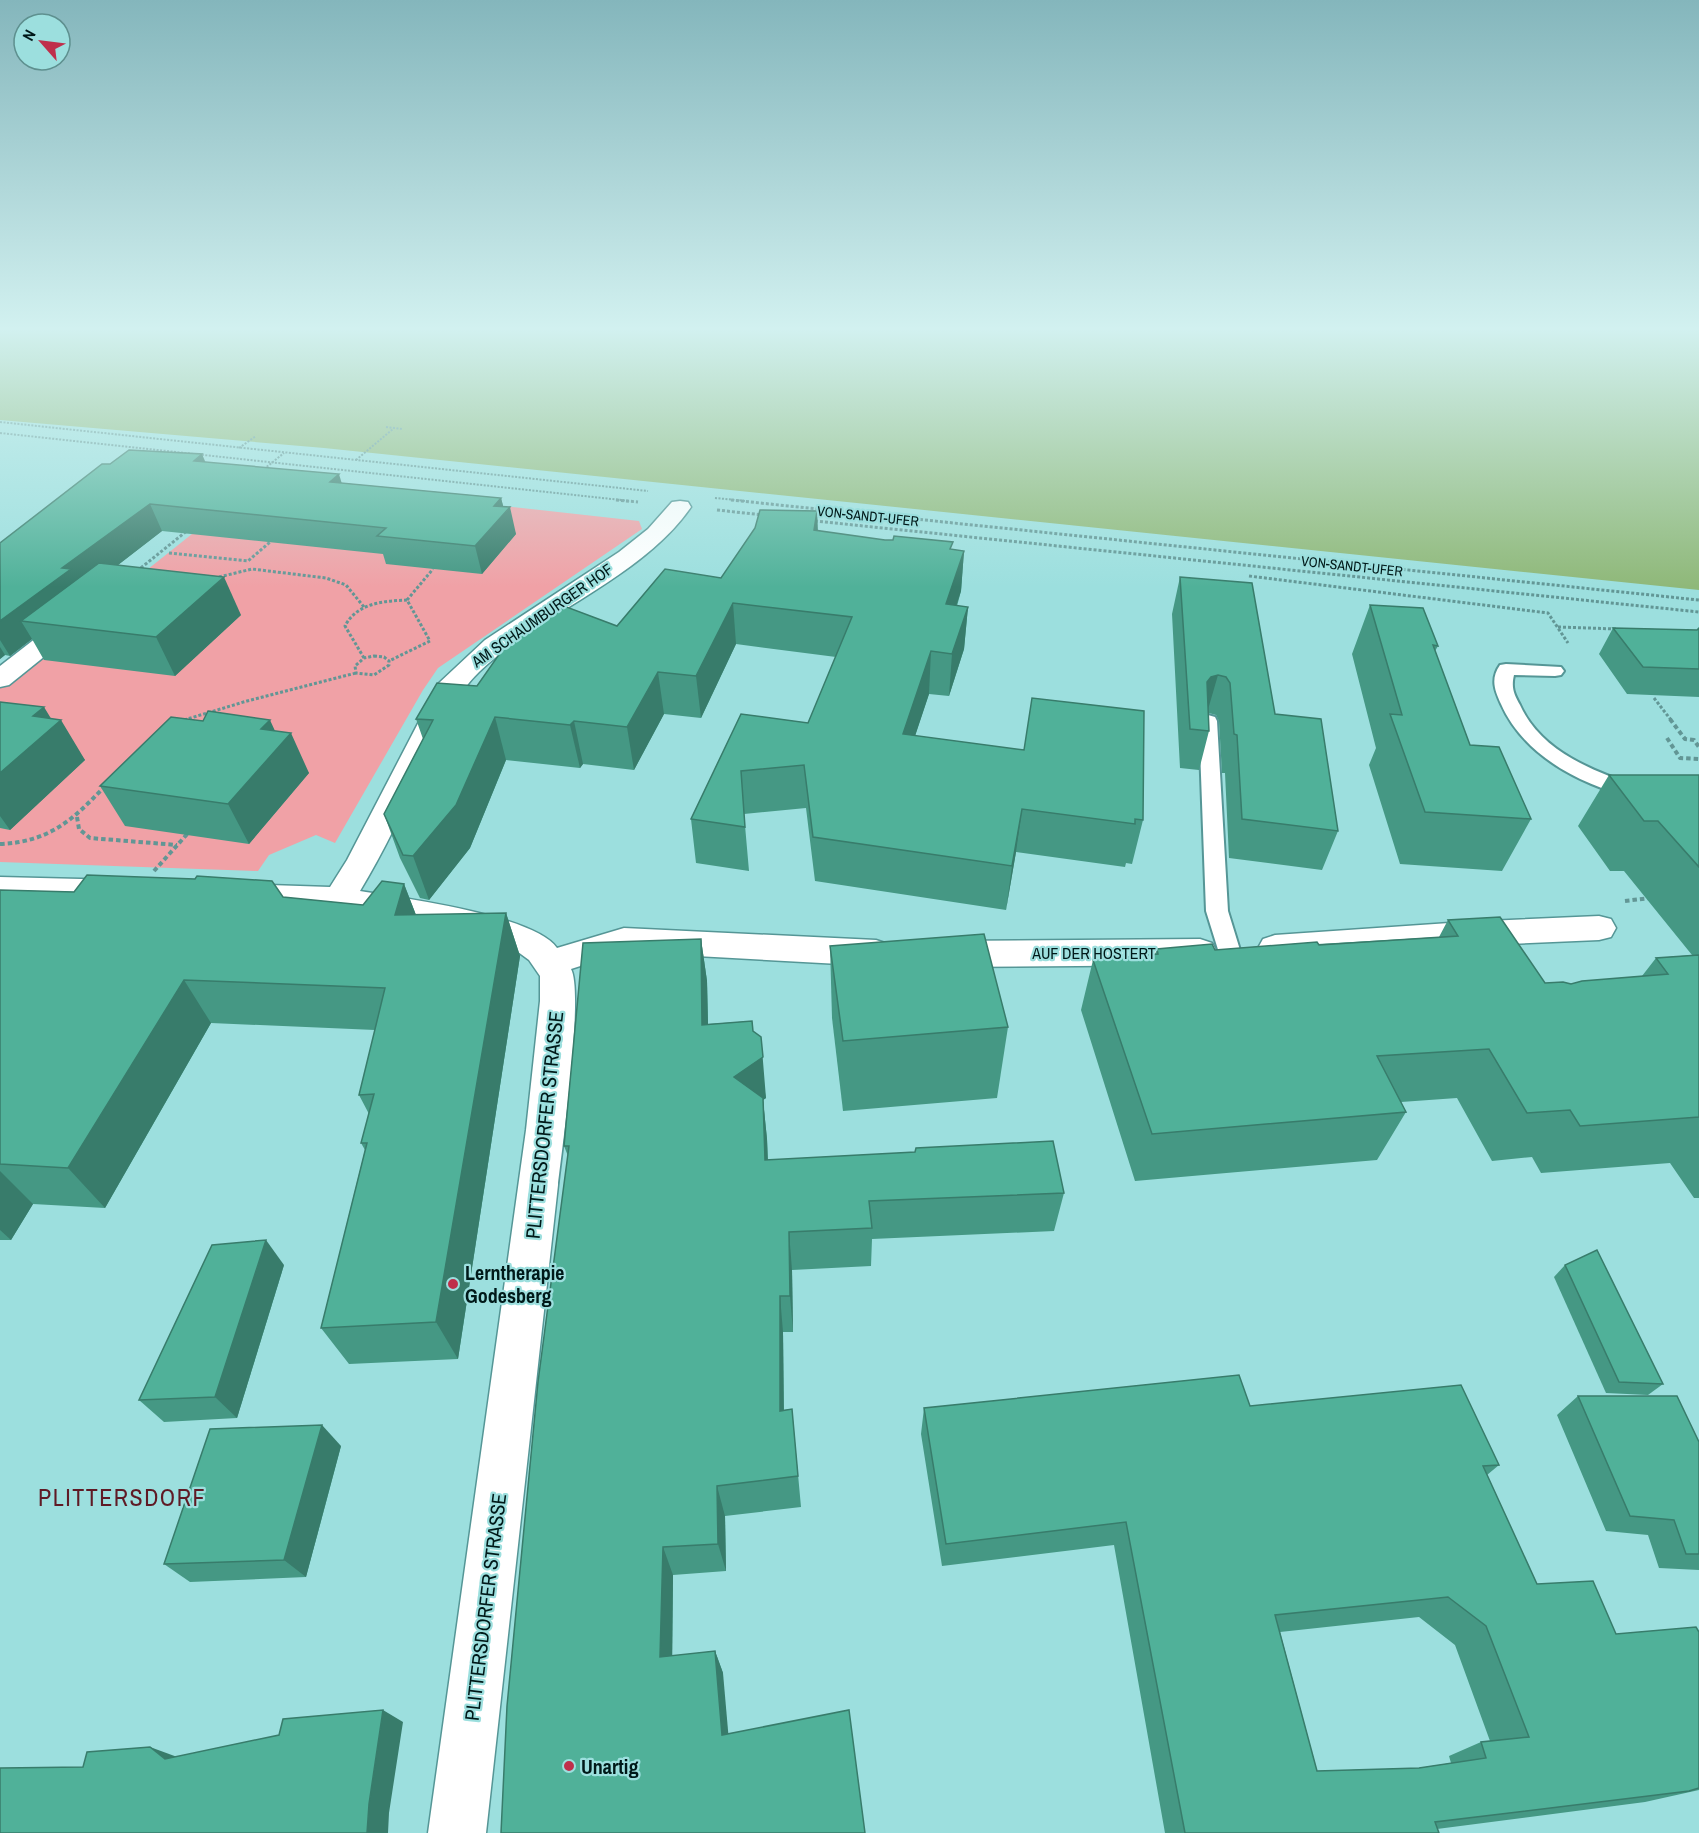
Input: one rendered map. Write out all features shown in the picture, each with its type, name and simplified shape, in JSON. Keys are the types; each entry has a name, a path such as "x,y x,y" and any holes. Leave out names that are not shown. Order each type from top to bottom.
{"street":[{"name":"AM SCHAUMBURGER HOF","path":"339,899 363,862 448,689 499,643 653,536 680,507"},
{"path":"0,679 124,582"},
{"path":"0,888 154,880"},
{"path":"211,894 339,899 421,913 526,940 541,951 551,963"},
{"name":"AUF DER HOSTERT","path":"551,963 624,940 911,954 1134,954 1228,950 1481,946 1599,928"},
{"name":"PLITTERSDORFER STRASSE","path":"457,1833 545,1130 558,1001 557,975 551,963"}],"lane":[{"path":"1555,671 1506,669 1502,687 1517,720 1547,752 1593,778 1647,796"},
{"path":"1208,722 1217,910 1228,950"}],"path":[{"path":"0,423 654,492"},
{"path":"386,427 403,429"},
{"path":"356,460 394,428"},
{"path":"0,433 764,515"},
{"path":"238,448 256,436"},
{"path":"259,473 284,453"},
{"name":"VON-SANDT-UFER","path":"713,498 1185,544 1699,600"},
{"name":"VON-SANDT-UFER","path":"811,520 1699,612"},
{"path":"124,582 188,530"},
{"path":"169,553 248,561 270,542"},
{"path":"248,561 252,569"},
{"path":"214,579 252,569 326,578 346,585 364,607"},
{"path":"364,658 345,626 354,612 364,607 390,601 407,600 434,569"},
{"path":"1249,576 1548,613 1570,647"},
{"path":"181,722 211,711 356,673 378,674 389,665 389,661 430,641 407,600"},
{"path":"1558,627 1617,629"},
{"path":"356,673 355,666 364,658 384,657 389,661"},
{"path":"1654,698 1684,740 1694,740 1699,747"},
{"path":"1666,738 1680,758 1699,759"},
{"path":"0,844 14,845 45,837 77,817 107,783"},
{"path":"77,817 79,829 90,838 177,845"},
{"path":"154,880 177,845 193,828"},
{"path":"1599,928 1627,899 1658,897"}],"shaded area":[{"path":"0,416 1699,416 1699,590 324,448 0,420"},
{"path":"261,479 639,521 642,529 438,668 335,843 316,835 269,855 258,871 0,862 0,687"}],"building":[{"path":"129,450 202,454 194,461 339,474 330,482 501,498 494,506 510,507 475,546 377,536 386,528 150,504 62,568 71,569 0,621 0,543 102,464 110,464"},
{"path":"760,510 817,511 814,530 885,540 893,540 894,536 953,542 950,549 964,551 946,604 968,607 952,654 931,651 903,734 1024,750 1032,698 1144,711 1143,820 1135,819 1135,824 1022,809 1012,866 813,837 804,765 741,771 745,827 691,819 741,714 808,723 852,617 733,603 696,676 658,672 627,727 574,721 570,725 495,717 456,805 413,856 403,855 384,814 433,720 416,719 437,683 477,686 505,646 564,606 617,626 665,569 721,578 755,528"},
{"path":"99,563 224,577 156,637 21,621"},
{"path":"1180,577 1252,583 1275,714 1321,719 1338,831 1242,819 1237,735 1234,734 1230,683 1226,677 1218,675 1211,677 1207,682 1209,731 1190,729"},
{"path":"1370,605 1423,608 1438,646 1433,645 1470,745 1499,747 1531,819 1425,812 1390,714 1402,715"},
{"path":"1613,628 1697,630 1699,628 1699,669 1643,667"},
{"path":"0,702 44,707 33,716 61,720 0,773"},
{"path":"208,711 270,720 261,729 291,733 228,804 100,786 171,717 203,721"},
{"path":"1609,775 1699,775 1699,867 1658,821 1644,821"},
{"path":"87,875 195,879 197,876 272,881 283,897 363,905 382,881 404,884 395,915 506,913 436,1322 321,1328 367,1143 361,1143 374,1094 359,1095 385,988 184,980 68,1168 0,1164 0,890 74,892"},
{"path":"1500,917 1545,983 1571,984 1582,981 1668,974 1656,958 1699,955 1699,1117 1580,1126 1570,1110 1527,1113 1489,1049 1377,1056 1406,1112 1152,1134 1093,960 1158,954 1157,949 1212,944 1215,950 1317,942 1319,945 1458,936 1448,920"},
{"path":"984,934 1008,1027 843,1041 830,946"},
{"path":"701,939 702,1025 752,1021 753,1031 761,1037 763,1057 734,1077 763,1098 765,1160 915,1152 916,1148 1053,1141 1064,1193 869,1201 872,1228 789,1232 790,1296 780,1296 780,1411 792,1409 798,1476 717,1486 718,1544 663,1547 660,1657 715,1651 722,1735 849,1710 865,1833 501,1833 507,1706 538,1382 569,1146 564,1146 583,943"},
{"path":"266,1240 215,1397 139,1400 212,1245"},
{"path":"1597,1250 1663,1384 1619,1382 1565,1265"},
{"path":"1239,1375 1250,1406 1461,1385 1499,1465 1483,1466 1537,1584 1593,1581 1616,1634 1696,1627 1699,1632 1699,1788 1435,1822 1439,1833 1185,1833 1126,1522 946,1544 924,1408","holes":["1448,1597 1486,1626 1529,1737 1481,1742 1486,1758 1419,1768 1317,1771 1275,1615"]},
{"path":"1578,1396 1677,1396 1699,1442 1699,1554 1686,1554 1674,1520 1630,1516"},
{"path":"322,1425 284,1560 164,1564 210,1429"},
{"path":"383,1710 367,1833 0,1833 0,1768 83,1767 87,1752 150,1747 165,1759 279,1735 283,1719"}],"place":[{"name":"Lerntherapie Godesberg","path":"453,1284"},
{"name":"Unartig","path":"569,1766"}],"district":[{"name":"PLITTERSDORF","path":"122,1497"}]}
